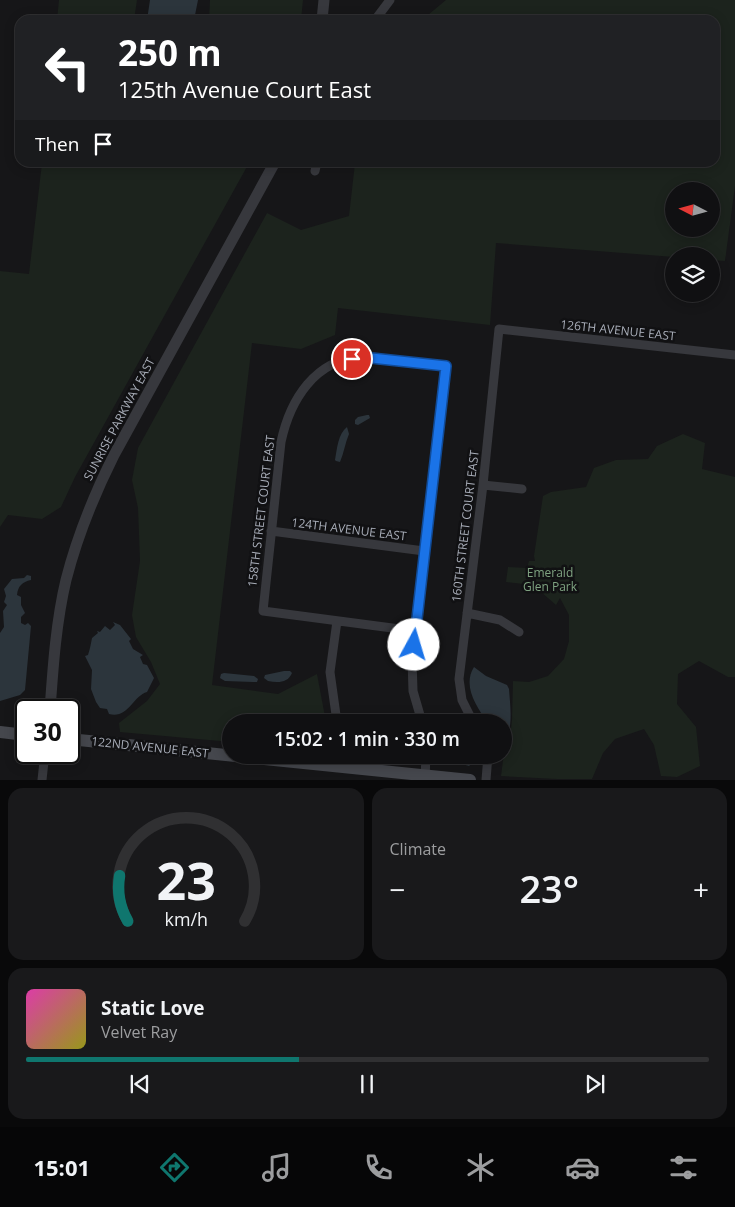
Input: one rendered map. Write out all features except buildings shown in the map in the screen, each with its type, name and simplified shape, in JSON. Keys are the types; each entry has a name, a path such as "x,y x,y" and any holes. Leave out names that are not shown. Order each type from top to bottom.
{"main road":[{"path":"0,732 15,734"},
{"name":"122ND AVENUE EAST","path":"80,740 222,751"},
{"name":"122ND AVENUE EAST","path":"355,764 425,777 470,780"}],"street":[{"path":"322,15 324,0"},
{"path":"379,15 390,0"},
{"name":"SUNRISE PARKWAY EAST","path":"51,699 57,632 66,580 83,525 97,490 114,455 272,167"},
{"name":"126TH AVENUE EAST","path":"499,329 735,355"},
{"name":"160TH STREET COURT EAST","path":"469,714 459,689 499,329"},
{"name":"158TH STREET COURT EAST","path":"337,622 263,611 284,428 293,403 304,388 315,376 339,362 362,357 446,366 424,551"},
{"path":"483,485 522,489"},
{"name":"124TH AVENUE EAST","path":"271,531 424,551"},
{"path":"420,714 415,698 412,674 424,551"},
{"path":"468,612 500,620 519,632"},
{"path":"336,714 330,672 337,622 415,631"},
{"path":"42,780 44,764"},
{"path":"425,777 426,764"},
{"path":"486,780 487,764"}],"green space":[{"path":"59,0 137,0 135,15 58,15"},
{"path":"210,0 303,0 302,15 209,15"},
{"path":"446,0 735,0 735,186 725,261 720,261 720,247 665,247 665,256 496,243 490,325 338,308 335,335 301,349 252,343 212,685 278,694 317,674 324,714 222,714 222,741 120,732 119,723 147,701 160,684 151,662 136,637 132,615 140,561 138,508 132,480 138,448 267,213 301,230 349,216 355,167 720,167 720,15 428,15"},
{"path":"42,167 247,167 75,477 61,507 42,519 8,515 0,527 0,271 29,274"},
{"name":"Emerald Glen Park","path":"683,434 705,443 702,469 735,477 735,677 728,677 699,661 678,674 677,704 696,727 700,766 677,777 661,776 654,745 644,729 615,739 603,753 592,779 501,776 503,764 512,764 513,681 529,682 548,676 564,659 569,641 569,615 560,598 556,605 533,585 506,582 508,567 527,568 529,561 535,561 534,556 543,496 551,492 586,487 594,468 616,460 648,459 657,446"}],"shaded area":[{"path":"150,0 198,0 195,15 148,15"},
{"path":"369,415 370,418 358,425 355,424 355,420 358,417"},
{"path":"347,427 349,434 343,455 340,462 336,461 337,447"},
{"path":"27,575 31,576 31,580 21,585 17,595 21,597 21,605 25,613 21,617 21,623 25,625 28,623 31,626 25,690 20,695 0,701 0,633 4,627 3,611 7,605 4,602 6,596 4,589 12,579 24,578"},
{"path":"113,622 120,625 131,639 129,641 133,649 143,655 140,657 143,664 147,665 154,678 147,692 142,694 126,710 116,715 109,714 107,709 100,708 96,702 91,689 92,670 85,656 88,655 92,638 98,633 97,631 100,632 105,626 110,630 115,625"},
{"path":"474,667 486,676 507,685 509,689 510,714 482,714 470,689 471,674"},
{"path":"284,671 292,673 288,679 272,682 264,678 265,675"},
{"path":"221,674 254,676 258,679 257,682 225,681 220,678"}],"route":[{"path":"352,359 362,357 446,366 414,645"}]}
